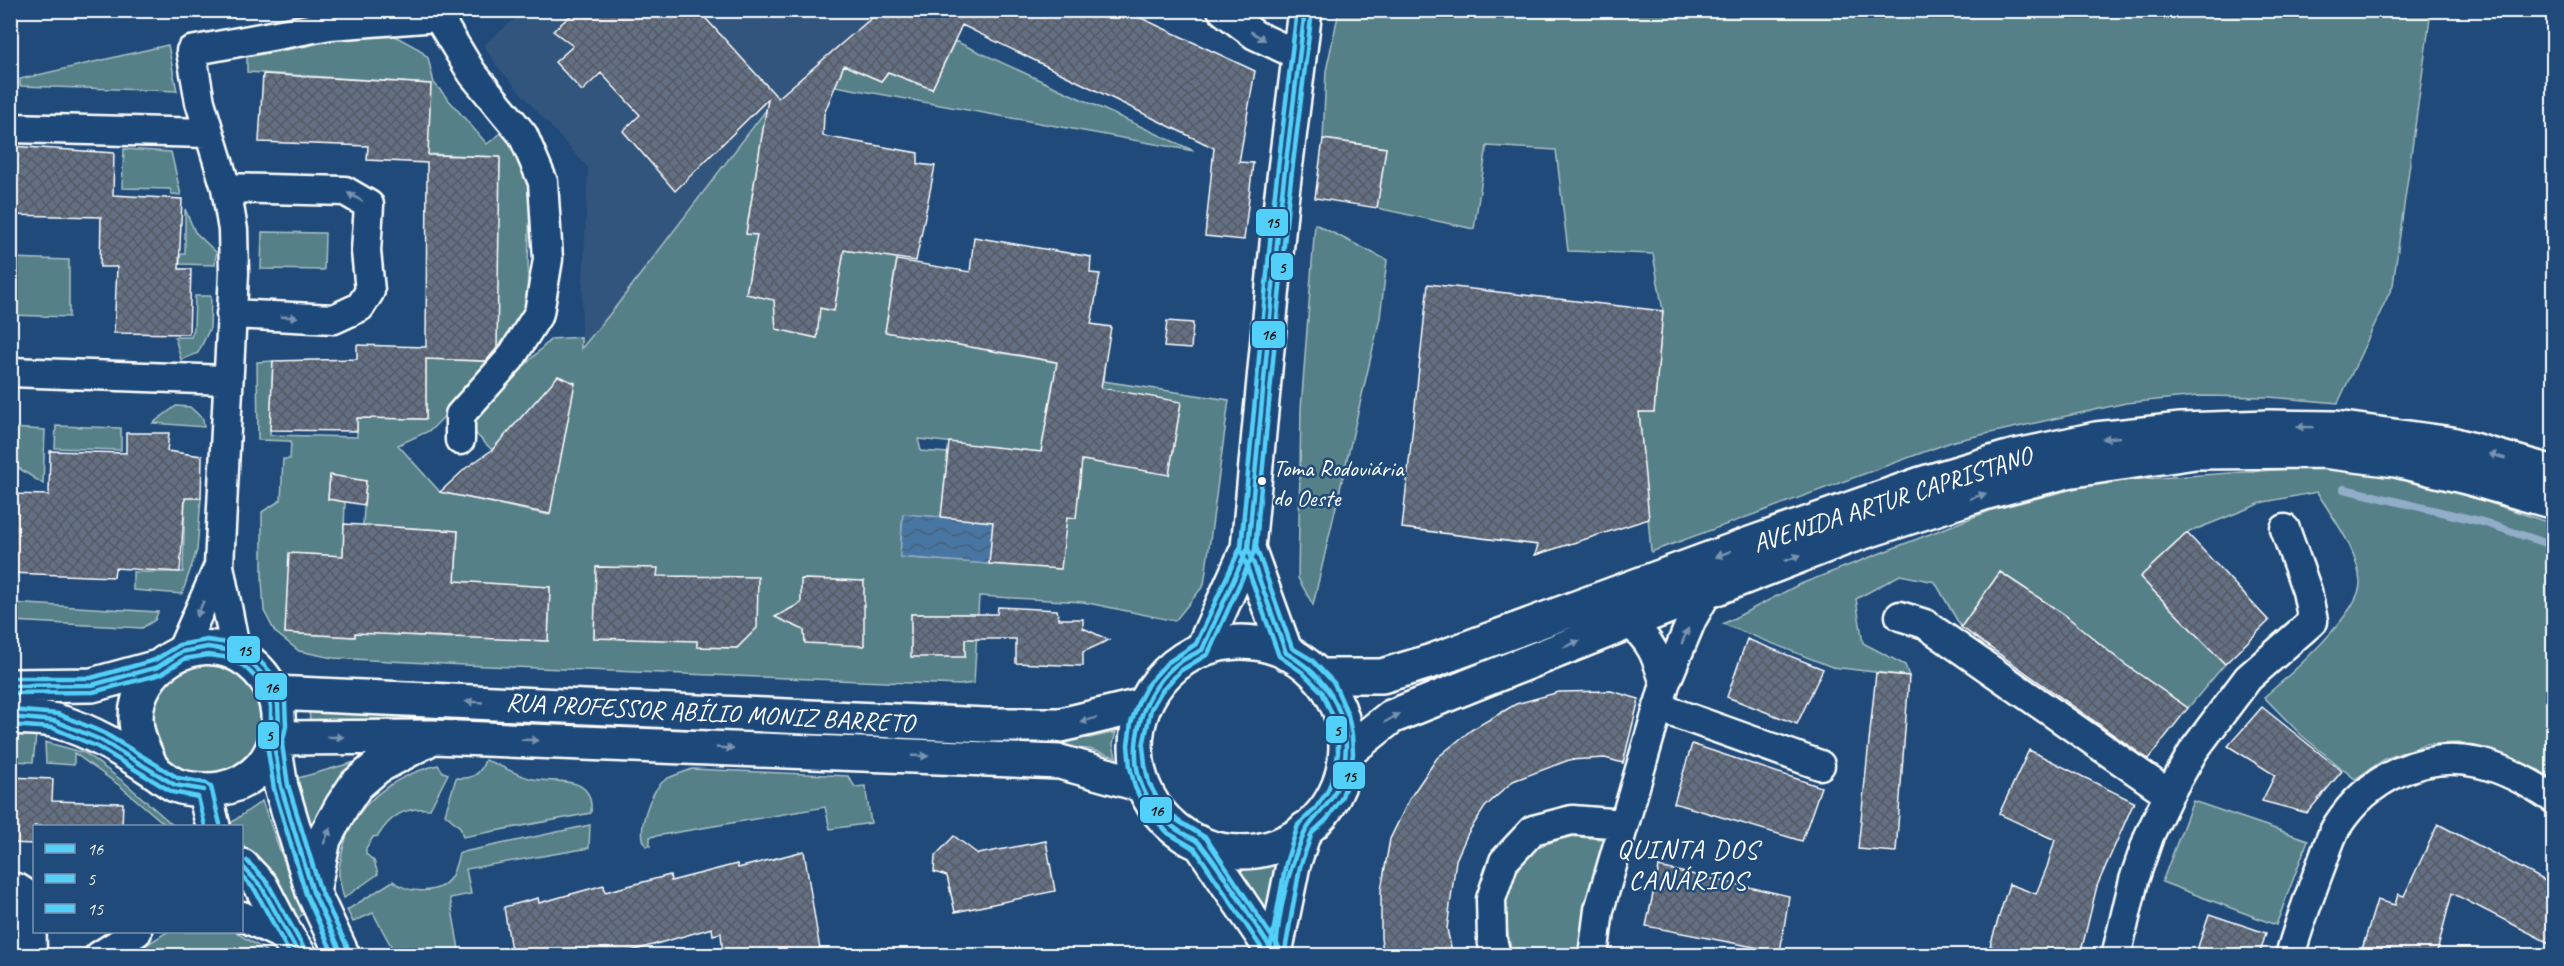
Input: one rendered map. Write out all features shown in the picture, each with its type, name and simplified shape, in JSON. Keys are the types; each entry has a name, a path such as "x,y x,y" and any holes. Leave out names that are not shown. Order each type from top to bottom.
{"main road":[{"path":"1202,650 1248,548 1281,202 1305,10"},
{"name":"AVENIDA ARTUR CAPRISTANO","path":"1318,676 1382,676 1432,661 1747,545 1921,484 2008,458 2096,439 2181,430 2269,427 2336,428 2452,444 2553,473"},
{"name":"AVENIDA ARTUR CAPRISTANO","path":"1346,753 1391,717 1708,591 1848,537 1988,492 2067,471 2195,452 2323,450 2396,460 2553,502"},
{"path":"1248,548 1286,653"},
{"path":"1243,643 1286,653 1318,676 1328,688 1341,717 1346,753 1342,775 1334,796 1305,830 1290,840 1254,851 1217,849 1180,833 1164,820 1142,785 1135,745 1144,705 1154,687 1168,671 1184,658 1202,650 1222,644 1243,643"},
{"path":"10,686 92,685 208,647 236,653 259,670 274,693 279,715 275,741 281,787 313,892 344,956"},
{"path":"152,769 140,743 136,716 142,690 169,660"},
{"name":"RUA PROFESSOR ABÍLIO MONIZ BARRETO","path":"274,693 986,725 1061,725 1144,705"},
{"path":"10,717 55,721 101,740 175,785 204,790 219,789 245,780 263,763 275,741"},
{"path":"313,892 324,839 356,785 377,766 433,737"},
{"name":"RUA PROFESSOR ABÍLIO MONIZ BARRETO","path":"275,741 433,737 1060,762 1142,785"},
{"path":"204,790 213,825"},
{"path":"1276,954 1293,865 1305,830"},
{"path":"1200,843 1276,954"},
{"path":"243,867 261,886 294,947"}],"street":[{"path":"1222,10 1255,35 1298,55"},
{"path":"236,653 219,566 234,273 233,231 226,188 208,133 191,51 330,25 442,14 472,73 523,135 543,182 548,259 539,314 510,359 460,415 460,440"},
{"path":"10,128 208,133"},
{"path":"226,188 345,191 369,205 366,250 370,291 360,307 334,319 231,314"},
{"path":"10,372 227,380"},
{"path":"2116,956 2134,880 2150,836 2169,794 2194,750 2248,678 2313,621 2307,591 2285,529"},
{"path":"169,660 219,566"},
{"path":"1593,956 1599,910 1662,695 1692,619 1708,591"},
{"path":"1900,615 1924,624 2169,794"},
{"path":"1629,622 1645,636 1654,649 1662,695"},
{"path":"1662,695 1820,765"},
{"path":"2290,956 2299,923 2336,827 2364,793 2390,774 2421,764 2452,760 2479,763 2539,789 2553,799"},
{"path":"1496,956 1492,939 1491,899 1504,861 1533,830 1572,820 1624,824"},
{"path":"10,888 17,888 31,897 32,956"},
{"path":"243,917 294,947"},
{"path":"99,956 135,933"}],"shaded area":[{"path":"524,11 881,11 773,101 580,352 588,168 496,65 484,45"}],"green space":[{"path":"1339,11 2431,11 2393,285 2338,403 2269,397 2197,396 2126,403 1954,441 1651,552 1639,412 1654,412 1663,311 1653,254 1568,251 1556,150 1487,146 1474,229 1377,208 1386,148 1323,139 1326,71"},
{"path":"356,32 391,34 419,49 428,58 434,83 487,144 505,130 525,161 530,199 527,304 514,336 495,360 500,157 427,154 430,84 247,72 247,57 308,46"},
{"path":"955,41 1194,151 835,86 844,65 881,81 888,72 932,89"},
{"path":"168,45 177,91 20,86 20,79"},
{"path":"773,101 763,129 746,233 757,235 746,294 796,304 775,311 776,329 817,338 809,306 834,311 844,250 897,258 885,332 1104,371 1103,381 1229,400 1204,585 1175,621 1083,602 979,596 974,683 959,685 333,658 299,651 275,632 264,611 262,512 281,500 283,459 290,459 291,441 258,440 257,362 273,361 270,435 357,437 357,418 426,419 426,359 497,362 431,430 398,445 440,492 549,515 575,383 492,450 466,424 551,339 581,337 581,349","holes":["1053,382 1181,403 1169,474 1041,452","918,439 1040,452 1060,569 900,557 903,515 941,517 948,453 921,451","330,476 366,481 355,637 285,633 290,553 343,556 345,502 328,498","395,527 458,531 452,638 388,634","597,567 657,569 655,639 594,638","697,577 756,628 737,648 697,647","802,579 864,581 804,630 786,622 801,603","550,587 548,641 491,638","911,614 965,614 965,656 912,656"]},
{"path":"124,149 171,152 181,195 172,194 170,189 122,188"},
{"path":"185,209 195,232 216,252 215,265 180,264 180,255 185,253"},
{"path":"1315,224 1387,260 1380,318 1313,605 1298,578 1301,409"},
{"path":"262,232 325,233 324,270 261,269"},
{"path":"11,258 69,260 69,317 11,315"},
{"path":"195,296 211,296 210,328 198,353 181,360 175,337 191,337 194,329"},
{"path":"176,406 190,407 203,419 204,427 153,423"},
{"path":"56,426 121,428 121,450 55,448"},
{"path":"11,428 45,430 43,484 11,463"},
{"path":"2315,467 2346,469 2406,479 2465,495 2553,524 2553,781 2539,770 2462,743 2425,744 2385,759 2355,779 2300,734 2264,697 2321,644 2349,610 2357,595 2360,583 2355,558 2344,535 2317,492 2264,502 2187,533 2140,577 2225,664 2188,708 2123,663 2065,615 2000,572 1961,627 1935,582 1900,575 1856,599 1863,643 1905,665 1909,676 1832,667 1723,624 1798,585 1992,510 2101,482"},
{"path":"185,498 201,498 197,550 182,594 133,590 133,572 183,572"},
{"path":"11,603 158,612 155,620 142,628 11,621"},
{"path":"207,665 228,669 246,681 258,699 262,720 258,741 246,759 228,771 207,775 186,771 168,759 156,741 152,720 156,699 168,681 186,669"},
{"path":"308,706 492,717 1090,738 1116,732 1113,744 1116,757 1089,749 493,728 308,732 310,719"},
{"path":"11,735 36,736 33,762 11,761"},
{"path":"45,742 85,753 124,782 173,825 166,825 120,786 74,753 74,765 46,763"},
{"path":"369,758 331,793 307,844 298,778"},
{"path":"485,760 527,778 563,781 581,786 587,792 590,800 591,813 463,837 460,827 445,814 456,778 466,778 478,773"},
{"path":"438,765 443,772 448,774 430,809 406,811 388,823 378,836 373,837 366,848 366,854 374,861 378,874 344,898 339,867 347,836 354,821 376,795 390,785 421,770"},
{"path":"692,769 848,776 855,787 865,786 871,823 830,829 825,807 650,837 650,846 646,846 643,839 644,821 654,792 668,778"},
{"path":"262,801 303,914 297,919 243,844 243,825 228,825"},
{"path":"2193,801 2308,840 2276,925 2162,882"},
{"path":"590,825 589,848 466,869 471,894 450,898 460,955 396,955 373,913 353,922 347,910 393,881 415,890 432,890 439,887 451,877 459,853"},
{"path":"1569,836 1610,840 1585,948 1532,955 1512,955 1505,902 1515,871 1535,848"},
{"path":"1279,861 1272,923 1234,866 1260,868"},
{"path":"165,933 237,933 270,955 130,955"}],"water":[{"path":"903,514 993,521 989,564 900,557"}],"building":[{"path":"577,10 698,10 778,98 881,10 1124,10 1255,71 1239,162 1253,163 1244,240 1205,236 1214,148 962,25 932,89 888,72 881,81 844,65 824,114 823,136 918,153 918,164 935,166 916,261 844,250 834,311 820,308 817,338 776,329 774,300 746,294 757,235 746,234 768,99 675,191 623,131 640,115 601,73 582,91 555,62 573,46 553,31"},
{"path":"263,74 431,84 428,155 500,157 497,348 486,361 426,359 426,419 357,418 357,431 270,430 273,361 357,359 357,345 426,347 427,163 367,160 368,146 259,142"},
{"path":"1323,139 1386,148 1377,208 1315,198"},
{"path":"10,146 114,153 113,195 182,199 179,269 191,269 189,334 114,333 117,267 100,267 101,217 10,215"},
{"path":"974,237 1091,257 1090,273 1100,274 1091,324 1111,327 1101,388 1181,402 1169,475 1082,460 1076,518 1067,517 1061,569 989,564 993,522 941,517 949,442 1041,452 1057,362 885,332 897,260 970,272"},
{"path":"1428,284 1663,311 1654,412 1639,412 1649,519 1535,555 1538,545 1402,528"},
{"path":"1167,321 1193,323 1191,349 1164,347"},
{"path":"558,376 575,383 550,514 440,492 466,468 492,450"},
{"path":"126,433 169,433 167,451 202,456 201,498 185,498 180,572 115,568 114,577 10,573 10,494 49,495 50,451 126,453"},
{"path":"330,475 366,481 364,505 328,499"},
{"path":"344,524 458,531 455,581 550,587 548,641 355,633 355,637 285,633 289,553 343,556"},
{"path":"2187,533 2269,621 2225,664 2140,577"},
{"path":"596,567 658,568 657,576 758,577 757,628 737,648 697,647 697,641 594,638"},
{"path":"2000,572 2065,615 2123,663 2188,708 2148,759 1961,627"},
{"path":"801,579 864,581 864,646 805,643 804,630 775,617 801,603"},
{"path":"998,607 1057,610 1059,619 1083,619 1083,628 1109,640 1083,652 1083,666 1016,663 1016,639 965,639 965,657 911,657 911,614 997,614"},
{"path":"1747,639 1823,669 1797,724 1727,697"},
{"path":"1876,673 1909,676 1896,852 1858,849"},
{"path":"1611,691 1639,699 1623,763 1605,758 1569,760 1513,781 1485,807 1468,833 1456,860 1447,929 1453,956 1384,956 1381,938 1381,890 1390,839 1410,798 1437,758 1471,730 1516,704 1559,692"},
{"path":"2262,707 2342,771 2307,813 2262,801 2275,775 2228,746"},
{"path":"1692,744 1821,787 1802,841 1674,803"},
{"path":"2029,750 2134,802 2097,886 2080,956 2024,956 1990,946 2009,884 2036,894 2055,840 1999,814"},
{"path":"10,777 53,779 52,801 123,803 122,825 33,825 33,844 10,843"},
{"path":"2438,824 2553,885 2553,945 2452,893 2436,956 2360,956 2377,900 2395,905 2398,894 2404,896"},
{"path":"954,836 978,854 1046,841 1055,891 955,912 947,876 934,872 935,856"},
{"path":"804,851 821,956 723,956 721,933 713,935 712,928 614,956 512,956 504,907 538,898 539,903 604,885 605,892 670,875 671,881 737,864 738,868"},
{"path":"1659,867 1789,896 1780,952 1646,926"},
{"path":"2209,914 2266,933 2259,956 2195,956"}],"waterway":[{"path":"2344,489 2483,522 2554,546"}],"transit line":[{"name":"15","path":"1267,956 1195,849 1168,833 1145,808 1135,787 1128,745 1131,723 1148,684 1167,663 1196,644 1241,546 1274,201 1297,10"},
{"name":"16","path":"1286,653 1248,548 1281,202 1305,10"},
{"name":"5","path":"1282,952 1206,838 1178,821 1158,800 1149,783 1143,746 1151,709 1161,692 1180,671 1208,654 1255,550 1288,203 1312,11"},
{"name":"5","path":"1244,518 1241,550 1279,656 1302,672 1322,692 1334,719 1338,736 1335,773 1327,792 1315,809 1298,825 1286,863 1269,955"},
{"name":"16","path":"1202,650 1248,548 1251,518"},
{"name":"15","path":"1258,520 1256,547 1292,648 1312,660 1334,683 1348,715 1352,735 1353,754 1349,777 1341,799 1327,819 1312,833 1300,867 1284,956"},
{"name":"15","path":"10,678 91,678 155,660 179,645 207,640 228,643 253,654 274,676 285,702 286,726 282,744 288,785 320,889 350,953"},
{"name":"16","path":"10,686 92,685 158,667 181,652 208,647 226,650 248,660 268,680 278,704 279,726 274,744 281,787 313,892 343,956"},
{"name":"16","path":"1202,650 1172,668 1157,686 1148,702 1137,737 1138,773 1153,806 1172,826 1202,846 1276,956"},
{"name":"16","path":"1276,956 1284,894 1298,848 1307,829 1334,794 1342,773 1346,752 1345,732 1340,713 1331,696 1304,665 1286,653"},
{"name":"5","path":"10,693 93,692 161,674 184,659 208,655 224,657 244,666 262,684 271,706 271,725 267,744 274,789 306,894 334,956"},
{"name":"15","path":"11,710 58,714 104,733 178,778 206,783 211,787 220,824"},
{"name":"16","path":"10,717 55,721 101,740 175,785 204,790"},
{"name":"5","path":"10,725 53,728 98,747 172,792 198,797 205,825"},
{"name":"15","path":"247,861 267,882 306,952"},
{"name":"16","path":"243,867 261,886 300,956"},
{"name":"5","path":"243,877 255,890 291,956"}],"place":[{"name":"Toma Rodoviária do Oeste","path":"1262,481"}],"district":[{"name":"QUINTA DOS CANÁRIOS","path":"1688,864"}]}
